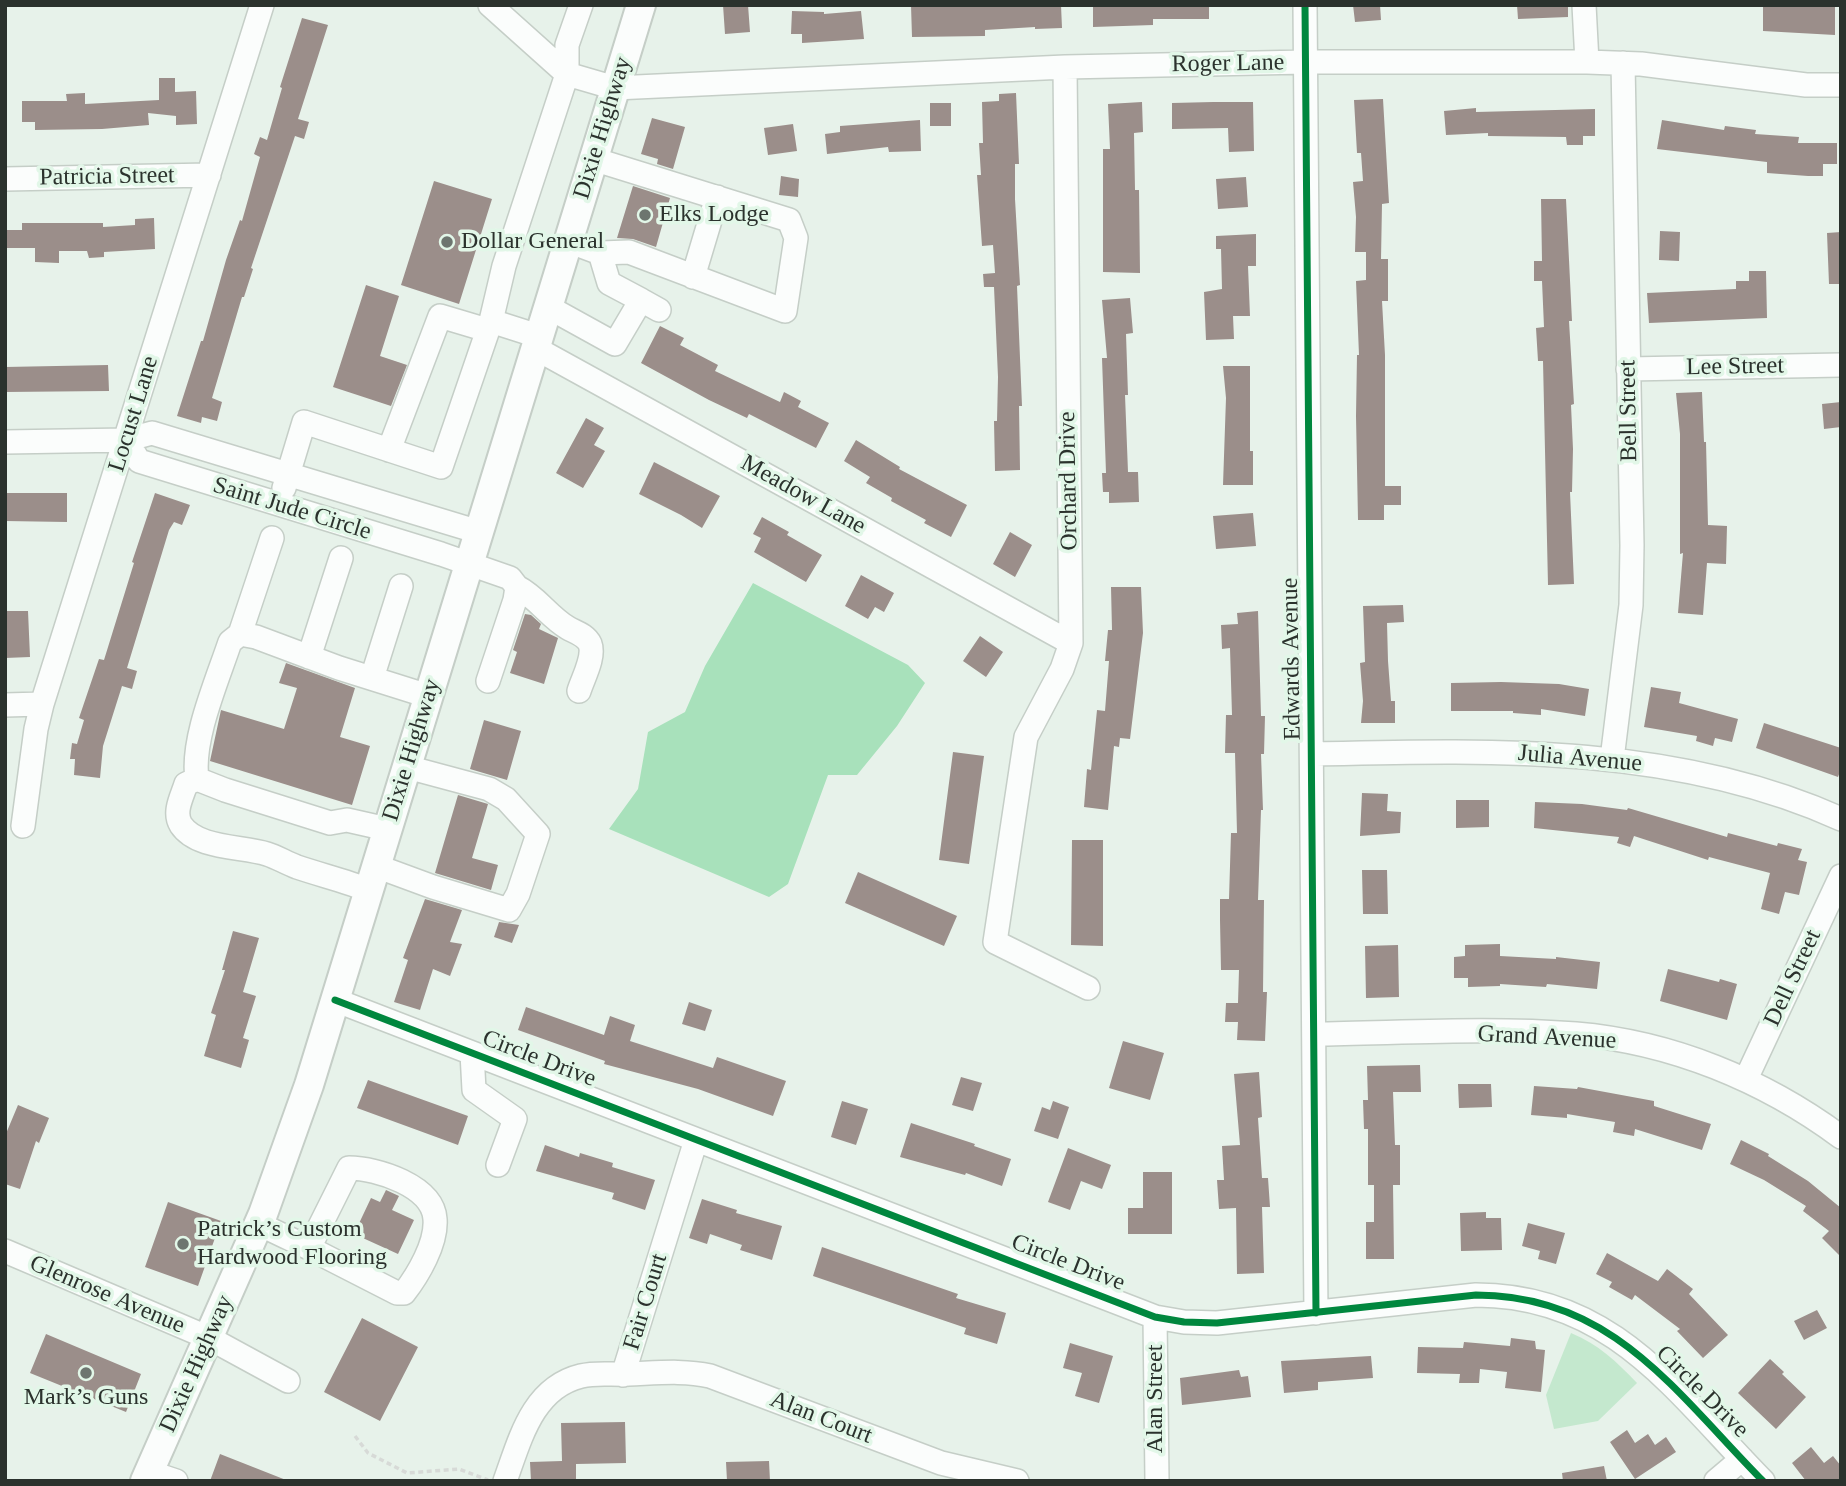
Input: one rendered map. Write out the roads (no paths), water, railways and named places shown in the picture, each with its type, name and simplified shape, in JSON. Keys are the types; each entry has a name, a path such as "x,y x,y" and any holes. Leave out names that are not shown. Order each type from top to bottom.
{"main road":[{"name":"Dixie Highway","path":"147,1477 259,1223 301,1109 641,5"}],"street":[{"name":"Locust Lane","path":"23,826 42,704 262,5"},
{"path":"490,5 567,74"},
{"path":"279,505 304,422 441,467 489,325 505,266 567,74 567,45 580,5"},
{"name":"Edwards Avenue","path":"1305,5 1316,1312"},
{"path":"1584,5 1587,62"},
{"name":"Roger Lane","path":"567,74 615,88 1065,67 1305,62 1587,62 1623,63 1806,85 1841,85"},
{"name":"Bell Street","path":"1612,758 1631,605 1623,63"},
{"name":"Orchard Drive","path":"1065,67 1071,642 1062,668 1026,737 995,942 1088,988"},
{"path":"568,241 600,253 629,252 785,311 796,238 789,220 593,159"},
{"name":"Patricia Street","path":"5,179 209,175"},
{"path":"693,277 717,197"},
{"path":"548,307 615,344 650,305 609,283 600,253"},
{"name":"Meadow Lane","path":"389,450 440,316 489,325 536,342 1071,642"},
{"name":"Lee Street","path":"1628,369 1841,365"},
{"name":"Saint Jude Circle","path":"5,442 126,440 152,433 479,532"},
{"name":"Saint Jude Circle","path":"126,440 138,461 504,574 517,587 530,594 556,620 583,636 590,644 591,657 579,691"},
{"path":"197,779 194,761 199,741 230,642 240,635 272,538"},
{"path":"309,657 341,558"},
{"path":"372,678 401,586"},
{"path":"488,681 517,587"},
{"path":"240,635 256,637 428,696"},
{"path":"5,705 42,704"},
{"name":"Julia Avenue","path":"1312,754 1475,752 1612,758 1675,768 1738,783 1841,819"},
{"path":"387,829 347,820 330,823 197,779 186,784 177,813 179,822 187,833 218,845 265,853 296,867 337,878 372,878 433,887 509,910 518,894 538,834 506,799 489,789 407,767"},
{"name":"Dell Street","path":"1746,1079 1841,876"},
{"name":"Circle Drive","path":"335,1000 1155,1317 1184,1322 1217,1323 1476,1295 1519,1297 1560,1308 1593,1323 1630,1348 1664,1377 1763,1481"},
{"name":"Grand Avenue","path":"1314,1034 1529,1032 1626,1042 1746,1079 1789,1102 1841,1137"},
{"path":"472,1053 474,1090 514,1119 498,1165"},
{"name":"Fair Court","path":"505,1481 527,1422 542,1399 554,1389 578,1377 594,1374 623,1375 696,1140"},
{"path":"259,1223 397,1293 404,1293 431,1242 435,1219 429,1201 398,1178 368,1168 349,1168 309,1248"},
{"name":"Glenrose Avenue","path":"5,1251 209,1338 288,1381"},
{"name":"Alan Street","path":"1155,1317 1157,1481"},
{"name":"Alan Court","path":"623,1375 691,1372 710,1376 941,1463 1017,1481"},
{"path":"1716,1481 1741,1459"},
{"path":"147,1477 176,1481"}],"place":[{"name":"Elks Lodge","path":"645,215"},
{"name":"Dollar General","path":"447,242"},
{"name":"Patrick’s Custom Hardwood Flooring","path":"183,1244"},
{"name":"Mark’s Guns","path":"86,1373"}]}
